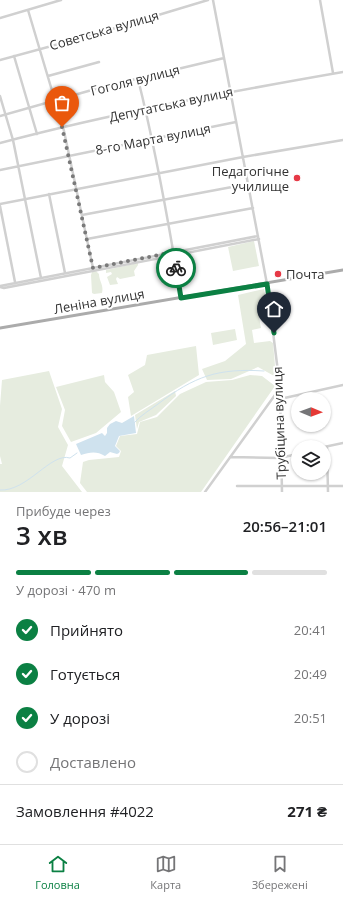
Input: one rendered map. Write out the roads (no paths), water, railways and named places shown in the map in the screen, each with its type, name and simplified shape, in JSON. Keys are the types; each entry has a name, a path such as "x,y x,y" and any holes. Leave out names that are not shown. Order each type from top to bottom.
{"main road":[{"name":"Леніна вулиця","path":"0,328 343,270"}],"street":[{"path":"0,18 61,0"},
{"name":"Советська вулиця","path":"0,60 208,0"},
{"name":"Трубіцина вулиця","path":"213,0 267,284 280,388 282,492"},
{"path":"320,0 333,73"},
{"path":"28,10 70,156 93,268"},
{"path":"14,56 37,134"},
{"name":"Гоголя вулиця","path":"0,116 138,78 224,58"},
{"path":"48,76 99,62"},
{"name":"Депутатська вулиця","path":"0,144 62,127 230,91 343,72"},
{"path":"138,78 146,109 169,223 181,298"},
{"path":"0,96 19,166 41,278"},
{"name":"8-го Марта вулиця","path":"0,170 236,122"},
{"path":"15,282 0,205 77,188 343,140"},
{"path":"82,215 248,184"},
{"path":"49,194 65,273"},
{"path":"87,239 253,208"},
{"path":"0,287 4,288 259,238"},
{"path":"0,287 15,282 174,254"},
{"path":"280,399 343,384"},
{"path":"205,492 280,388"},
{"path":"331,446 343,443"},
{"path":"230,457 282,458 291,456"},
{"path":"328,480 328,492"},
{"path":"237,486 343,486"}],"water":[{"path":"134,416 136,433 119,436 115,446 120,451 119,453 117,454 110,452 105,456 93,452 81,455 76,444 102,433 105,436 107,433 107,428 110,424 116,421 122,423"}],"waterway":[{"path":"134,423 171,394 196,380 233,371 264,371"},
{"path":"0,490 10,489 20,485 55,461 63,458 70,458 77,453"}],"place":[{"name":"Педагогічне училище","path":"297,178"},
{"name":"Почта","path":"278,274"}]}
